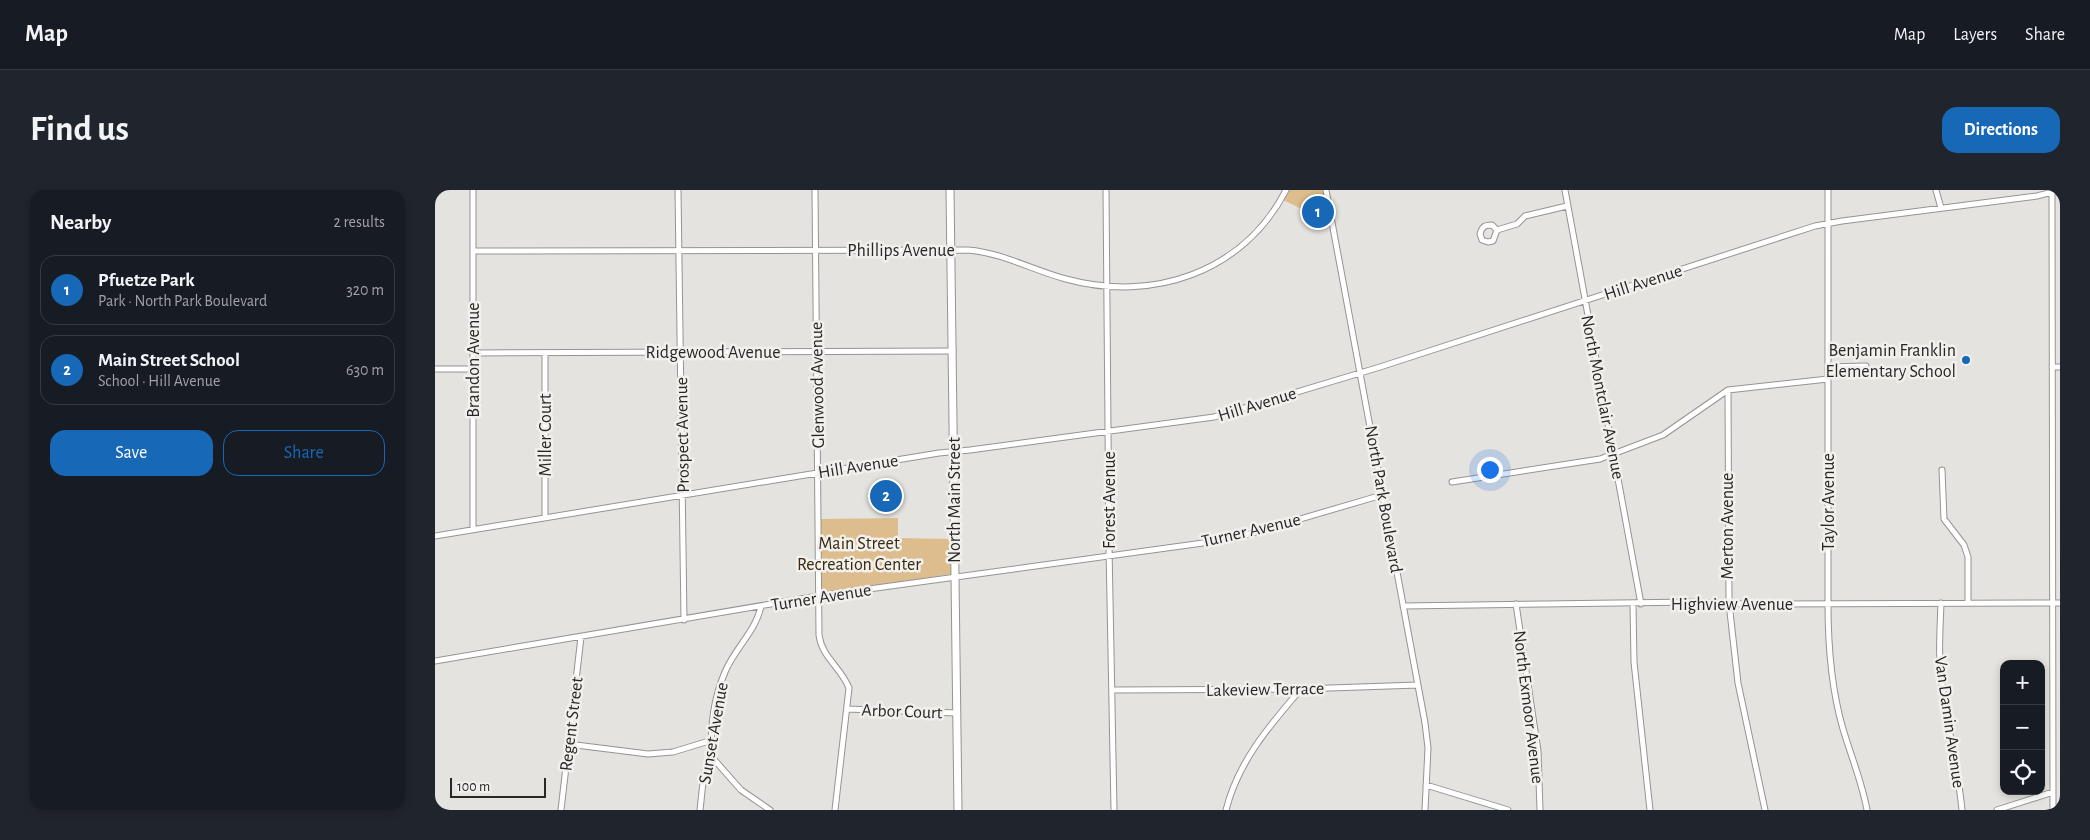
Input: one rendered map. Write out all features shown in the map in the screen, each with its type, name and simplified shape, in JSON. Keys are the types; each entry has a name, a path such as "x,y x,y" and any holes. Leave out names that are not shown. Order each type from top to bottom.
{"street":[{"name":"Brandon Avenue","path":"473,190 473,529"},
{"name":"Prospect Avenue","path":"678,190 685,620"},
{"name":"Glenwood Avenue","path":"815,190 818,596 821,645 829,660 844,676 849,688 834,809"},
{"name":"North Main Street","path":"950,190 958,810"},
{"name":"Forest Avenue","path":"1106,190 1109,555 1114,810"},
{"name":"Phillips Avenue","path":"473,251 980,251 998,255 1065,279 1107,287 1140,286 1170,282 1194,275 1216,264 1253,238 1275,210 1287,190"},
{"name":"North Park Boulevard","path":"1326,190 1427,737 1425,810"},
{"name":"North Montclair Avenue","path":"1565,190 1641,604"},
{"name":"Taylor Avenue","path":"1828,190 1828,604 1833,683 1843,729 1860,780 1867,810"},
{"path":"1936,190 1941,208"},
{"name":"Hill Avenue","path":"435,536 954,452 1213,418 1585,301 1815,226 2060,190"},
{"path":"2052,191 2053,810"},
{"path":"1497,230 1517,224 1525,216 1567,206"},
{"name":"Ridgewood Avenue","path":"473,353 953,351"},
{"name":"Miller Court","path":"545,353 545,517"},
{"path":"1828,367 1866,366"},
{"path":"2052,367 2060,367"},
{"path":"435,369 473,369"},
{"path":"1452,482 1600,459 1663,435 1728,390 1828,379"},
{"name":"Merton Avenue","path":"1728,390 1729,603 1740,699 1765,810"},
{"path":"1942,470 1944,519 1964,545 1968,557 1968,603"},
{"name":"Turner Avenue","path":"435,661 818,596 1232,539 1382,495"},
{"name":"Highview Avenue","path":"1403,606 1693,602 1828,604 2060,602"},
{"name":"Van Damin Avenue","path":"1941,603 1941,683 1957,767 1962,810"},
{"name":"North Exmoor Avenue","path":"1517,604 1538,751 1540,810"},
{"path":"1633,604 1634,662 1650,810"},
{"name":"Sunset Avenue","path":"700,810 707,764 711,756 709,741 717,695 724,673 735,652 759,617 761,606"},
{"name":"Regent Street","path":"561,810 581,637"},
{"name":"Lakeview Terrace","path":"1113,690 1301,689 1418,685"},
{"path":"1226,810 1237,779 1250,754 1270,725 1301,689"},
{"name":"Arbor Court","path":"847,709 957,713"},
{"path":"568,744 648,754 673,752 709,741"},
{"path":"711,756 741,790 770,810"},
{"path":"1426,785 1509,810"},
{"path":"1997,810 2053,792"}],"green space":[{"path":"1288,190 1325,190 1331,223 1283,200"},
{"name":"Main Street Recreation Center","path":"898,518 898,538 952,539 951,574 822,594 821,519"}],"place":[{"name":"Pfuetze Park","path":"1318,212"},
{"name":"Benjamin Franklin Elementary School","path":"1966,360"},
{"name":"Main Street School","path":"886,496"}]}
